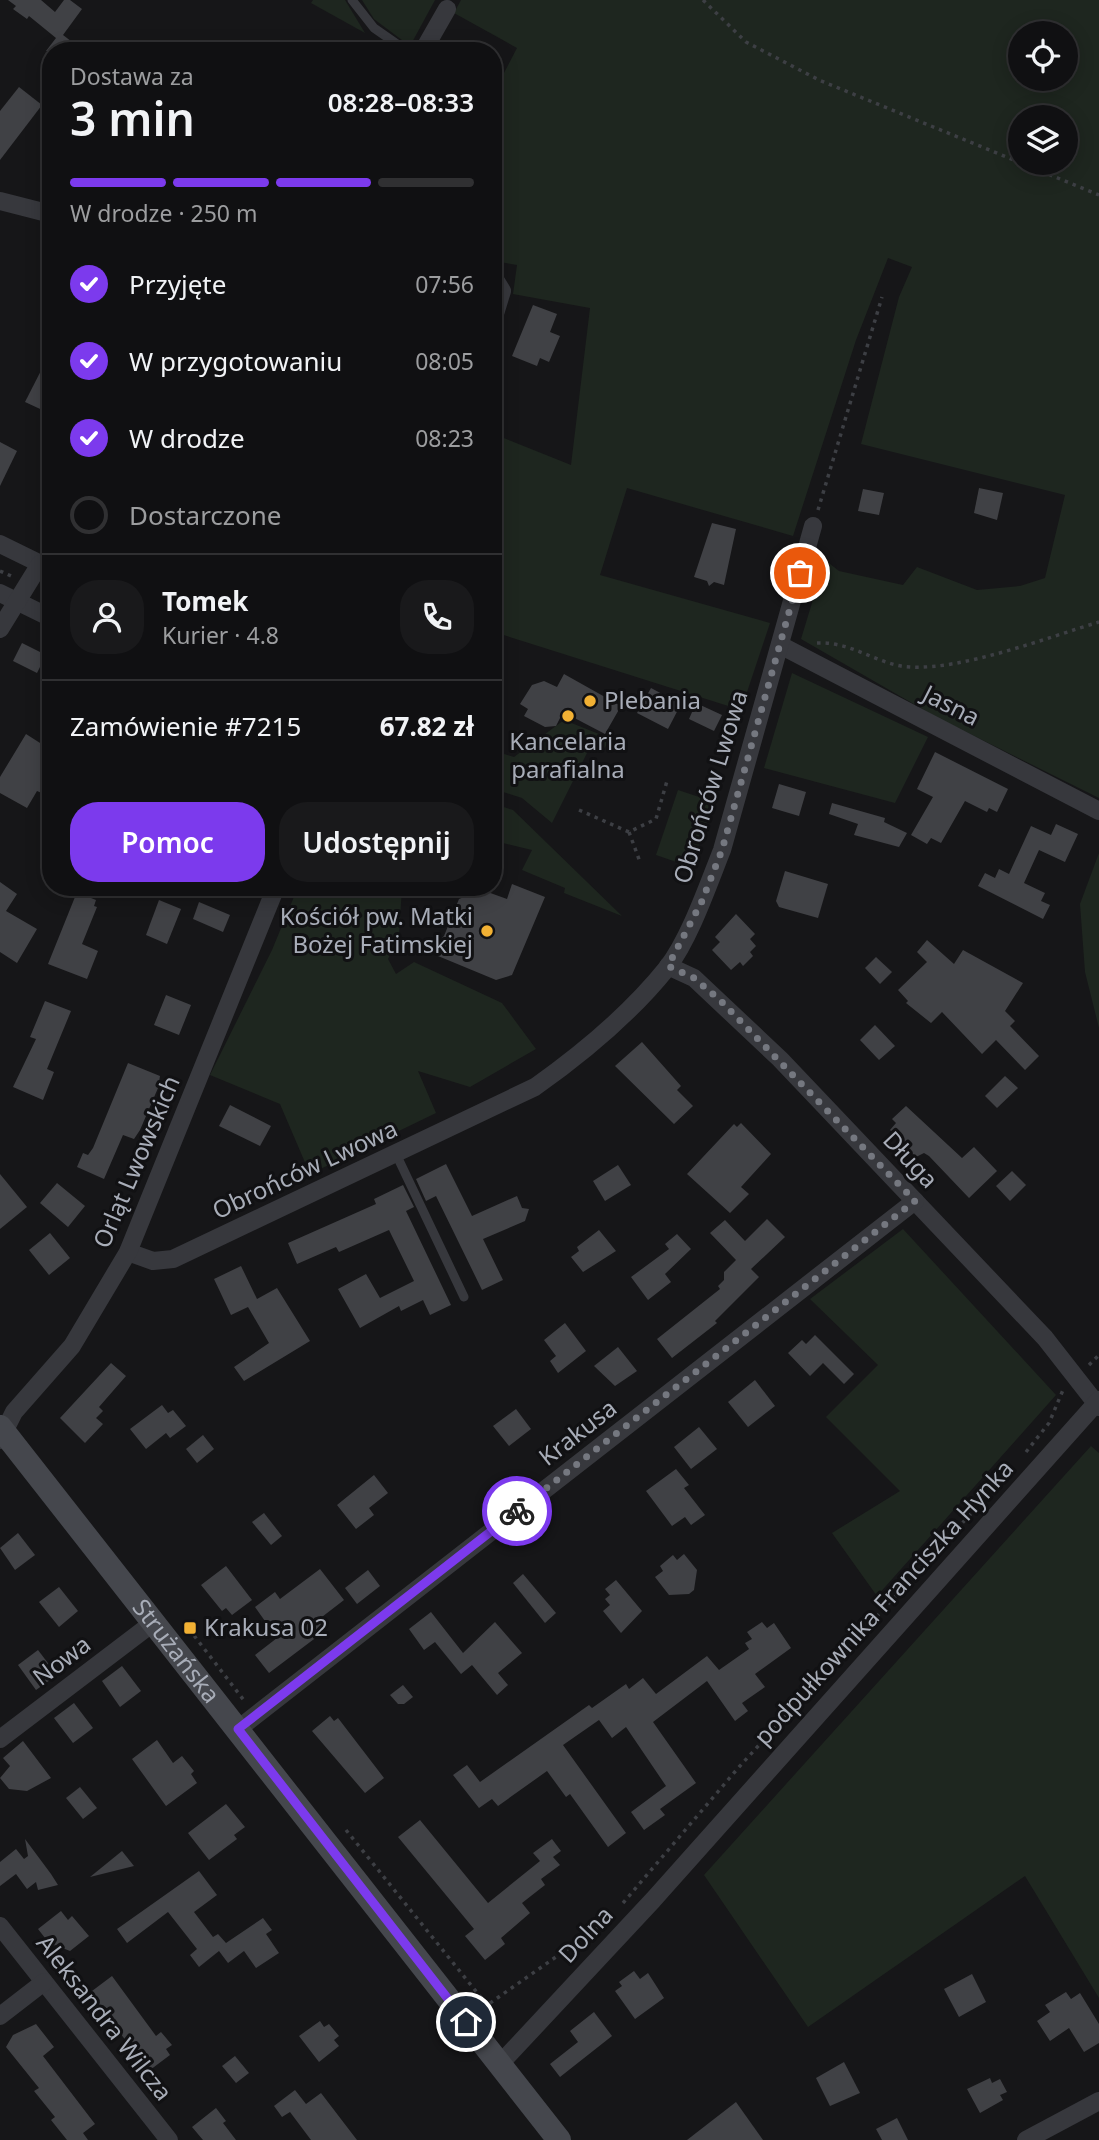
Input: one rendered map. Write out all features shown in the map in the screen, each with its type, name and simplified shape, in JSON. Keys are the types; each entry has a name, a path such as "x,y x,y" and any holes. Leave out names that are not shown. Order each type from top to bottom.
{"main road":[{"name":"Strużańska","path":"1,1433 154,1622 559,2140"}],"street":[{"path":"428,42 447,9"},
{"path":"0,201 42,212"},
{"name":"Obrońców Lwowa","path":"128,1252 153,1261 173,1259 535,1087 583,1053 668,966 702,901 722,850 814,526"},
{"path":"0,544 42,565"},
{"path":"0,629 17,601 42,571"},
{"path":"0,593 42,614"},
{"name":"Jasna","path":"779,645 1099,811"},
{"name":"Orląt Lwowskich","path":"1,1433 14,1412 72,1346 128,1252 272,896"},
{"name":"Długa","path":"668,966 694,978 721,1001 1070,1366 1098,1404"},
{"name":"Krakusa","path":"238,1729 915,1201"},
{"name":"podpułkownika Franciszka Hynka","path":"706,1839 1098,1404"},
{"name":"Nowa","path":"0,1739 154,1622"},
{"name":"Dolna","path":"500,2064 706,1839"},
{"name":"Aleksandra Wilcza","path":"0,1926 169,2140"},
{"path":"0,2016 44,1982"},
{"path":"1026,2140 1099,2101"}],"lane":[{"path":"352,0 374,28 394,42"},
{"path":"396,1154 464,1297"}],"path":[{"path":"703,0 746,42 819,80 1099,195"},
{"path":"814,526 882,297"},
{"path":"779,645 833,642 908,668 974,659 1099,622"},
{"path":"629,832 656,819 667,781"},
{"path":"579,810 629,832 640,862"},
{"path":"1023,1455 1049,1423 1064,1392 1058,1378 1070,1366"},
{"path":"616,1911 739,1767 978,1506"},
{"path":"466,2022 607,1921"}],"shaded area":[{"path":"313,0 345,0 365,33 311,3"},
{"path":"362,0 435,0 412,42 405,42 374,19"},
{"path":"461,0 1099,0 1099,798 938,718 801,639 825,560 839,571 903,585 917,567 977,590 1020,586 1045,578 1065,495 861,444 899,297 912,267 888,258 856,340 793,536 627,488 600,575 770,623 741,710 502,635 502,437 571,465 590,308 513,294 517,265 502,262 502,77 517,48 454,13"},
{"path":"792,673 928,737 895,803 764,768"},
{"path":"564,720 609,738 605,748 593,741 552,823 522,798 502,792 502,753 514,757"},
{"path":"678,790 714,802 691,867 656,855"},
{"path":"502,807 513,810 622,916 564,893 565,888 522,870 532,850 502,843"},
{"path":"1099,853 1099,1028 1085,972 1080,904"},
{"path":"294,896 401,896 399,936 388,959 396,974 414,962 502,1003 536,1049 470,1087 418,1071 436,1113 310,1174 280,1104 210,1075 272,950"},
{"path":"903,1229 1056,1395 877,1596 832,1533 900,1491 826,1417 878,1365 810,1299"},
{"path":"1091,1446 1099,1453 1099,1998 1025,1876 808,2027 704,1875"}],"building":[{"path":"8,0 41,0 55,12 64,0 70,0 82,9 63,35 72,42 53,42 56,38 29,16 27,19 13,9 16,6"},
{"path":"19,87 42,105 0,160 0,111"},
{"path":"533,305 557,314 550,332 560,336 549,362 540,358 537,366 512,356"},
{"path":"42,369 42,410 25,402"},
{"path":"0,442 17,451 0,486"},
{"path":"979,488 1003,493 997,520 974,513"},
{"path":"863,489 884,493 879,515 858,511"},
{"path":"712,523 736,529 724,585 714,582 709,586 707,581 694,577"},
{"path":"22,643 42,653 42,663 37,673 13,661"},
{"path":"564,674 621,706 605,734 563,712 556,726 545,727 524,716 528,709 520,704 532,685 544,681 557,687"},
{"path":"651,688 681,704 668,729 637,713"},
{"path":"696,703 722,715 714,731 689,719"},
{"path":"26,734 42,744 42,793 37,791 27,808 0,793 0,777"},
{"path":"935,752 1008,789 997,812 989,808 987,812 965,801 941,843 931,838 927,844 911,835 933,797 917,789"},
{"path":"779,784 806,792 799,816 772,808"},
{"path":"832,803 885,818 884,822 907,833 899,847 854,835 858,824 829,814"},
{"path":"1056,824 1078,834 1065,862 1039,850 1024,883 1045,893 1041,901 1050,905 1043,919 978,886 985,873 995,878 999,869 1009,874 1031,826 1051,835"},
{"path":"785,871 828,884 818,918 779,907 776,901"},
{"path":"0,882 17,894 6,911 37,929 17,963 0,952"},
{"name":"Kościół pw. Matki Bożej Fatimskiej","path":"512,884 545,897 512,975 496,980 438,956 435,944 444,936 459,899 467,896 499,896 507,899"},
{"path":"75,896 92,896 96,900 94,906 97,907 82,944 98,951 87,979 48,964"},
{"path":"159,900 181,909 167,944 146,935"},
{"path":"199,902 230,915 223,932 193,919"},
{"path":"736,914 755,934 750,939 756,946 750,952 753,956 743,966 740,962 731,970 712,950 720,942 715,937"},
{"path":"927,940 954,964 963,950 1023,983 1005,1011 1015,1021 1010,1026 1039,1056 1025,1070 996,1040 982,1054 942,1012 931,1023 906,1003 908,1001 898,990 927,962 917,952"},
{"path":"876,957 892,972 880,984 865,968"},
{"path":"166,995 191,1005 179,1035 154,1025"},
{"path":"45,1001 71,1011 47,1069 54,1072 43,1100 13,1087 36,1039 30,1037"},
{"path":"875,1025 895,1046 879,1060 860,1040"},
{"path":"642,1042 681,1086 677,1090 693,1106 674,1124 615,1066"},
{"path":"128,1063 160,1076 158,1088 134,1139 123,1135 104,1179 77,1167 83,1153 88,1155 93,1148"},
{"path":"1005,1076 1018,1088 997,1108 985,1096"},
{"path":"230,1105 271,1126 260,1146 219,1126"},
{"path":"906,1106 962,1158 974,1147 997,1171 969,1198 929,1156 924,1153 916,1157 890,1130 896,1123 892,1119"},
{"path":"741,1123 771,1154 741,1187 749,1194 730,1213 687,1174 734,1124 737,1127"},
{"path":"446,1164 472,1216 517,1196 522,1208 529,1209 525,1221 483,1239 503,1280 482,1290 436,1196 426,1201 416,1179"},
{"path":"618,1165 631,1185 605,1201 593,1181"},
{"path":"1012,1171 1026,1185 1010,1201 996,1186"},
{"path":"0,1174 27,1207 0,1229"},
{"path":"57,1183 85,1206 68,1227 40,1203"},
{"path":"403,1185 414,1207 406,1211 451,1305 430,1315 423,1300 401,1311 399,1306 360,1328 338,1289 366,1274 380,1298 414,1281 389,1230 339,1252 336,1247 297,1264 288,1243 376,1204 374,1199"},
{"path":"767,1219 785,1237 751,1269 759,1277 715,1321 717,1323 672,1358 657,1339 720,1289 718,1286 724,1280 724,1272 736,1260 710,1233 725,1220 745,1241"},
{"path":"599,1230 616,1251 583,1272 571,1257 579,1251 577,1247"},
{"path":"50,1233 70,1258 49,1275 29,1250"},
{"path":"677,1234 691,1249 665,1274 671,1282 648,1300 631,1277 669,1249 665,1244"},
{"path":"241,1266 257,1299 277,1288 310,1341 244,1381 234,1367 269,1343 248,1307 231,1315 214,1279"},
{"path":"565,1323 586,1351 558,1373 550,1361 556,1356 544,1340"},
{"path":"815,1335 854,1374 844,1384 823,1363 810,1376 788,1353 802,1340 806,1344"},
{"path":"618,1347 637,1371 615,1386 594,1366"},
{"path":"111,1363 126,1376 99,1407 103,1411 96,1418 103,1424 85,1443 60,1418"},
{"path":"755,1380 775,1406 748,1427 728,1402"},
{"path":"162,1405 168,1413 173,1410 186,1426 170,1438 166,1433 146,1449 130,1429"},
{"path":"516,1409 531,1429 509,1446 493,1426"},
{"path":"699,1427 717,1449 691,1469 674,1447"},
{"path":"203,1435 214,1449 197,1463 186,1449"},
{"path":"676,1469 689,1485 684,1488 705,1515 691,1525 685,1517 672,1526 646,1491"},
{"path":"374,1475 388,1493 369,1508 374,1515 356,1529 337,1505"},
{"path":"264,1513 282,1536 271,1545 252,1522"},
{"path":"18,1533 35,1555 15,1570 0,1548"},
{"path":"684,1554 697,1570 694,1590 689,1594 669,1595 655,1577 663,1571 660,1566 673,1555 677,1560"},
{"path":"226,1566 252,1600 232,1615 226,1608 222,1611 201,1585"},
{"path":"320,1569 344,1600 318,1620 326,1630 269,1673 255,1655 277,1638 255,1607 275,1592 280,1599"},
{"path":"368,1570 380,1586 357,1604 345,1588"},
{"path":"523,1574 556,1613 545,1623 513,1583"},
{"path":"616,1580 642,1611 621,1633 603,1611 610,1605 605,1599 610,1595 605,1589"},
{"path":"59,1587 78,1611 59,1627 39,1602"},
{"path":"431,1612 463,1653 495,1622 522,1653 498,1673 508,1685 497,1695 472,1665 461,1674 435,1642 424,1650 409,1629"},
{"path":"762,1622 767,1628 774,1623 791,1648 755,1674 765,1687 742,1703 748,1711 735,1721 707,1681 653,1722 696,1783 660,1809 665,1815 644,1830 631,1812 666,1786 626,1727 612,1738 599,1720 563,1745 626,1833 608,1847 570,1794 566,1797 547,1771 498,1806 492,1799 479,1808 453,1775 467,1765 480,1782 589,1705 592,1708 626,1684 629,1689 643,1678 656,1694 707,1656 719,1670 749,1649 745,1643 752,1639 747,1632"},
{"path":"38,1650 57,1675 36,1690 18,1665"},
{"path":"122,1666 141,1691 120,1707 102,1681"},
{"path":"403,1685 413,1697 404,1704 398,1704 390,1695"},
{"path":"74,1703 93,1728 73,1743 54,1718"},
{"path":"330,1716 334,1721 338,1718 384,1778 365,1793 312,1731"},
{"path":"157,1740 173,1763 182,1756 194,1771 191,1774 197,1783 166,1806 132,1759"},
{"path":"23,1741 51,1778 27,1791 9,1789 0,1778 10,1766 3,1758"},
{"path":"80,1787 97,1808 83,1819 66,1798"},
{"path":"226,1804 245,1827 234,1835 237,1839 209,1860 188,1833"},
{"path":"420,1820 488,1903 540,1861 533,1853 552,1839 561,1851 553,1857 560,1865 541,1879 545,1885 522,1903 530,1913 501,1938 505,1944 485,1960 465,1936 474,1929 398,1837"},
{"path":"25,1839 58,1885 38,1890 36,1882 27,1889 16,1874 0,1886 0,1862 16,1849 24,1859 28,1856"},
{"path":"122,1851 134,1866 90,1877"},
{"path":"199,1871 217,1895 194,1912 213,1937 218,1934 226,1943 263,1918 272,1930 266,1934 279,1953 256,1968 244,1951 228,1963 219,1951 199,1967 190,1955 197,1949 168,1912 127,1943 117,1929"},
{"path":"61,1911 68,1920 72,1916 89,1936 70,1951 55,1945 52,1947 38,1929"},
{"path":"634,1971 640,1979 648,1973 664,1998 635,2019 615,1991 622,1986 619,1982"},
{"path":"972,1974 986,2002 959,2017 944,1989"},
{"path":"112,1976 156,2036 161,2032 172,2045 166,2049 170,2055 150,2070 88,1994"},
{"path":"1066,1992 1071,1999 1080,1993 1099,2024 1099,2043 1084,2052 1069,2028 1050,2041 1037,2021 1050,2012 1045,2005"},
{"path":"594,2012 612,2036 560,2077 550,2064 578,2042 570,2031"},
{"path":"320,2021 324,2027 329,2024 339,2036 334,2040 339,2046 319,2062 299,2036"},
{"path":"36,2024 54,2047 43,2056 95,2124 83,2133 88,2140 67,2140 51,2120 55,2117 34,2091 39,2088 6,2047 13,2035"},
{"path":"235,2056 249,2073 236,2083 222,2066"},
{"path":"844,2062 860,2093 830,2106 816,2078"},
{"path":"990,2078 992,2083 1000,2079 1007,2092 1000,2095 1003,2100 980,2113 967,2089"},
{"path":"295,2090 306,2104 321,2093 357,2140 311,2140 290,2112 282,2117 274,2106"},
{"path":"736,2102 763,2140 687,2140"},
{"path":"216,2108 236,2140 203,2140 192,2127"},
{"path":"897,2118 908,2140 882,2140 876,2129"}],"way so far":[{"path":"517,1511 915,1201 721,1001 694,978 668,966 702,901 722,850 800,573"}],"place":[{"name":"Plebania","path":"590,701"},
{"name":"Kancelaria parafialna","path":"568,716"},
{"name":"Kościół pw. Matki Bożej Fatimskiej","path":"487,931"},
{"name":"Krakusa 02","path":"190,1628"}],"route":[{"path":"466,2022 238,1729 517,1511"}]}
